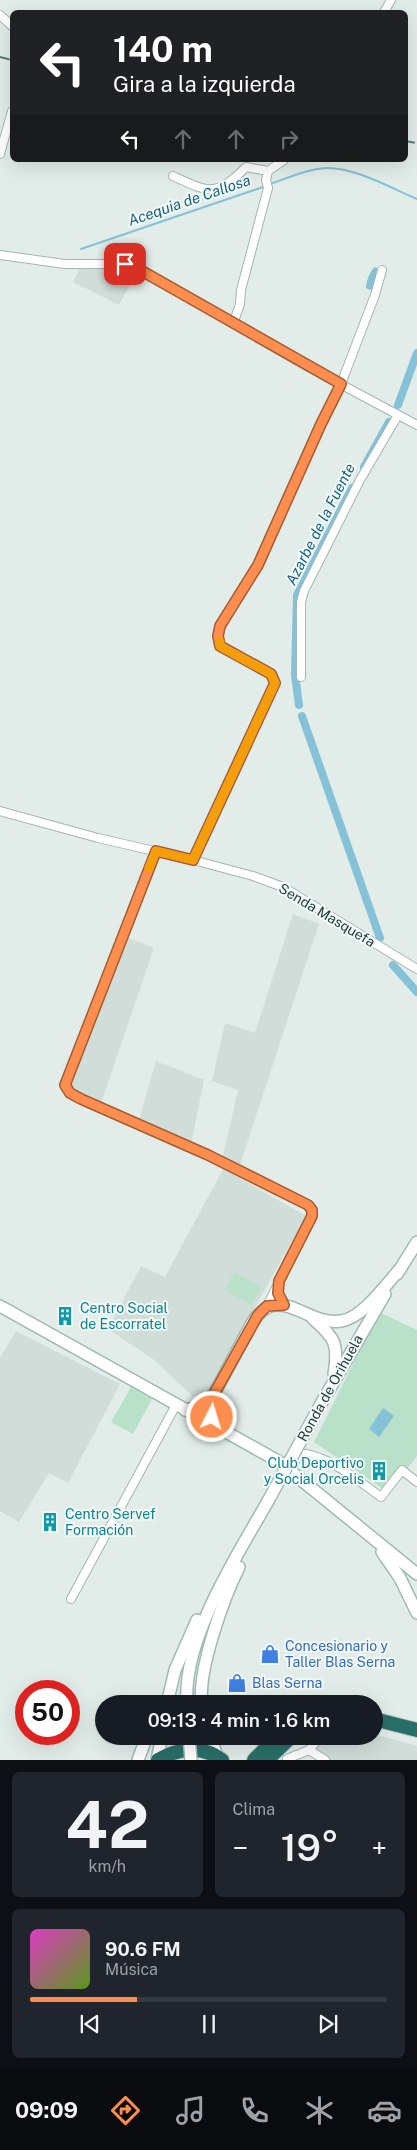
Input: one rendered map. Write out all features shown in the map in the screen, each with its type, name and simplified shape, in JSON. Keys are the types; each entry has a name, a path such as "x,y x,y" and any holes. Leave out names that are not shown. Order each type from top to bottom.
{"highway":[{"path":"383,1721 417,1730"},
{"path":"383,1730 417,1738"},
{"path":"254,1760 269,1745"},
{"path":"267,1760 283,1745"},
{"path":"158,1760 180,1750 192,1749 219,1758"}],"main road":[{"name":"Ronda de Orihuela","path":"188,1695 190,1664 199,1635 216,1595 333,1382 417,1242"},
{"path":"201,1418 204,1405 214,1394 252,1323 267,1306 284,1305 326,1321 341,1321 363,1310 401,1268"},
{"path":"0,1306 290,1469 417,1574"},
{"path":"308,1315 329,1332 334,1339 337,1358 333,1382"},
{"path":"180,1407 198,1407 214,1394"},
{"path":"214,1394 211,1413 214,1420 224,1431"},
{"path":"202,1695 202,1678 215,1633 236,1573 268,1501"},
{"path":"368,1535 385,1554 416,1604"},
{"path":"164,1695 204,1605 221,1576 238,1555"},
{"path":"169,1695 175,1670"},
{"path":"138,1760 144,1745"},
{"path":"158,1760 160,1745"},
{"path":"190,1745 192,1760"},
{"path":"214,1745 219,1758"}],"street":[{"path":"0,15 10,24"},
{"path":"0,154 10,120"},
{"path":"173,176 208,190 229,182 246,167 268,171 281,162"},
{"path":"233,324 240,304 241,290 267,184 268,171"},
{"path":"0,255 65,264 129,264 233,324 417,425"},
{"path":"193,860 275,683 271,674 220,646 218,636 220,626 258,565 321,424 341,384 375,295 382,270"},
{"path":"301,677 301,602 304,591 360,480 398,415"},
{"name":"Senda Masquefa","path":"0,811 253,876 283,887 417,969"},
{"path":"156,851 65,1085 70,1093 81,1099 208,1155 308,1205 312,1210 312,1216 267,1306"},
{"path":"279,1281 278,1293 284,1305"},
{"path":"71,1599 180,1407"},
{"path":"290,1469 300,1452 312,1454 341,1469 381,1497 402,1470 417,1482"},
{"path":"287,1759 309,1750 314,1745"},
{"path":"309,1750 325,1760"}],"shaded area":[{"path":"125,266 137,272 119,305 73,282 81,267"},
{"path":"293,914 319,924 240,1165 223,1156 238,1090 212,1081 225,1023 255,1033"},
{"path":"126,937 154,948 101,1103 68,1086"},
{"path":"156,1061 204,1080 191,1144 139,1120"},
{"path":"223,1169 306,1216 201,1404 153,1359 108,1329 141,1266 165,1277"},
{"path":"16,1331 120,1384 68,1483 49,1473 19,1522 0,1511 0,1358"},
{"path":"383,1737 417,1746 417,1760 324,1760 313,1751 318,1745 383,1745"}],"green space":[{"path":"234,1272 261,1287 252,1305 225,1290"},
{"path":"379,1312 417,1330 417,1456 407,1469 402,1465 383,1489 314,1442"},
{"path":"131,1387 152,1399 133,1434 111,1422"}],"water":[{"path":"375,267 380,270 374,288 370,290 366,288 367,283 370,273"},
{"path":"383,1408 394,1416 379,1437 369,1429"}],"waterway":[{"name":"Acequia de Callosa","path":"270,184 312,170 337,169 360,174 417,199"},
{"name":"Acequia de Callosa","path":"81,249 266,186"},
{"name":"Azarbe de la Fuente","path":"398,405 417,353"},
{"name":"Azarbe de la Fuente","path":"364,467 389,422"},
{"name":"Azarbe de la Fuente","path":"299,705 295,675 297,595 352,488"},
{"name":"Azarbe de la Fuente","path":"302,716 380,938"},
{"name":"Azarbe de la Fuente","path":"393,965 417,992"}],"railway":[{"path":"0,57 10,60"},
{"path":"408,142 417,143"}],"slow traffic":[{"path":"149,868 156,851 193,860 275,683 271,674 220,646 220,642"}],"place":[{"name":"Centro Social de Escorratel","path":"65,1316"},
{"name":"Club Deportivo y Social Orcelis","path":"379,1471"},
{"name":"Centro Servef Formación","path":"50,1522"},
{"name":"Concesionario y Taller Blas Serna","path":"270,1654"},
{"name":"Blas Serna","path":"237,1683"}],"route":[{"path":"125,264 135,267 197,304 341,384 321,424 258,565 220,626 218,636 220,646 271,674 275,683 193,860 156,851 65,1085 70,1093 81,1099 208,1155 308,1205 312,1210 312,1216 279,1281 278,1293 284,1305 267,1306 252,1323 214,1394 211,1409 212,1417"}]}
